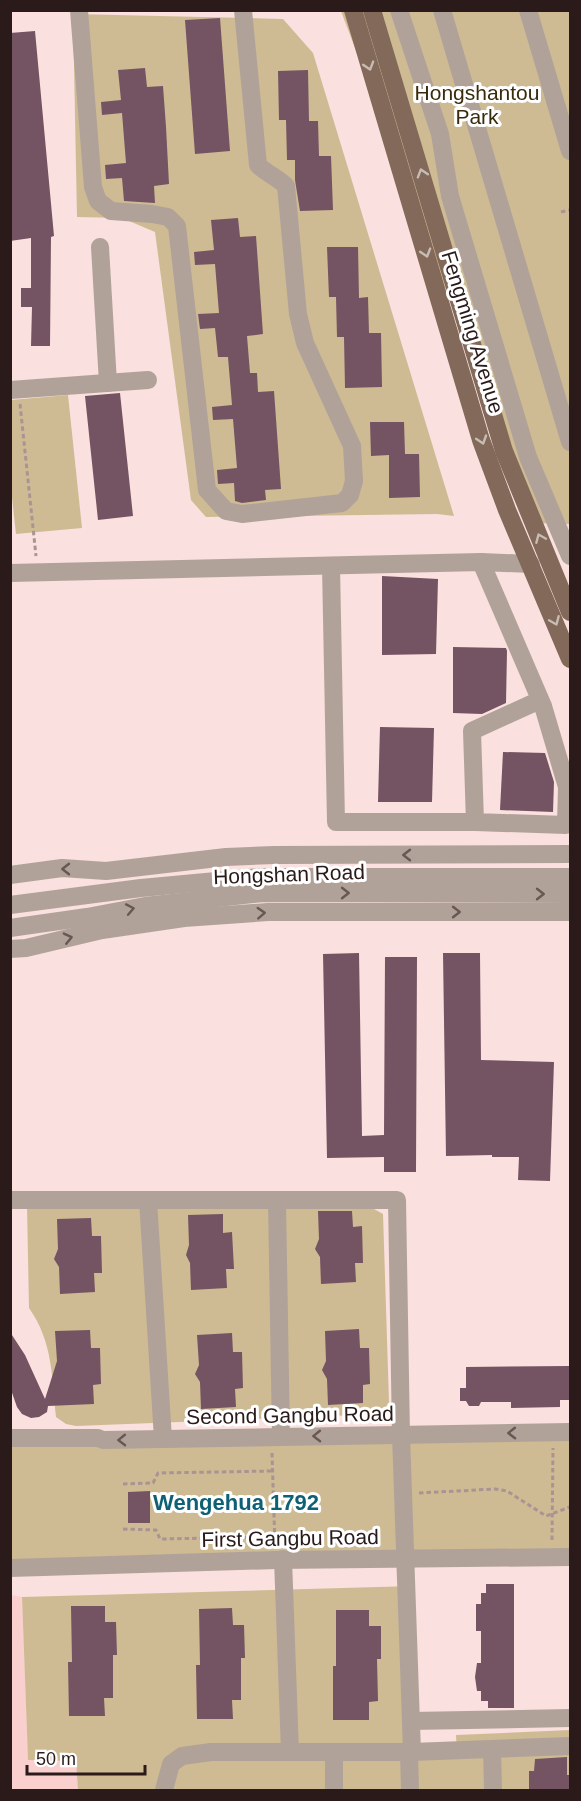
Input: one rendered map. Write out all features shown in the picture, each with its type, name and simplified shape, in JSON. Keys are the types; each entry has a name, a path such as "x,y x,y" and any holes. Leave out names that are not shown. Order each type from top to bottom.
{"main road":[{"name":"Fengming Avenue","path":"352,10 482,440 507,510 570,659"},
{"name":"Fengming Avenue","path":"372,10 504,451 570,612"}],"street":[{"path":"79,10 93,186 98,201 111,211 160,215 168,217 177,226 207,490 226,511 242,514 342,503 350,495 354,482 352,446 305,343 298,314 286,186 276,177 268,175 258,165 243,10"},
{"path":"399,10 440,134 450,196 528,457 570,556"},
{"path":"442,10 570,442"},
{"path":"528,10 570,151"},
{"path":"100,247 108,383"},
{"path":"15,390 148,380"},
{"path":"331,566 336,822 475,822 566,825 567,787 540,700 481,562"},
{"path":"10,573 481,562 531,564"},
{"path":"475,822 472,731 540,700"},
{"path":"10,875 62,868 106,871 226,857 264,855 570,854"},
{"name":"Hongshan Road","path":"10,905 141,888 259,877 570,877"},
{"name":"Hongshan Road","path":"10,928 145,906 262,893 570,894"},
{"path":"10,949 26,948 102,930 184,918 268,912 570,912"},
{"path":"10,1200 397,1200 401,1435 411,1721 410,1791"},
{"path":"148,1200 163,1439"},
{"path":"276,1437 277,1201"},
{"name":"Second Gangbu Road","path":"10,1438 163,1439 562,1432"},
{"name":"First Gangbu Road","path":"10,1568 279,1559 570,1557"},
{"path":"279,1559 290,1752"},
{"path":"411,1721 570,1718"},
{"path":"164,1791 171,1764 182,1756 211,1752 410,1752 570,1746"},
{"path":"492,1749 493,1791"},
{"path":"334,1752 334,1791"}],"path":[{"path":"561,212 570,210"},
{"path":"15,390 38,573"},
{"path":"551,1557 562,1432"},
{"path":"276,1437 273,1471 275,1537 279,1559"},
{"path":"123,1484 153,1483 158,1473 273,1471"},
{"path":"415,1493 495,1489 507,1491 546,1516 570,1508"},
{"path":"123,1529 156,1530 160,1539 275,1537"}],"shaded area":[{"path":"11,1595 22,1597 28,1759 76,1761 78,1790 11,1790"}],"green space":[{"name":"Hongshantou Park","path":"341,11 570,11 570,524 534,523"},
{"path":"73,14 283,19 313,53 454,516 437,514 206,517 191,500 155,232 122,218 77,217"},
{"path":"68,395 82,528 16,534 10,479 11,400"},
{"path":"27,1205 374,1209 383,1214 389,1402 382,1414 76,1426 66,1424 56,1417 47,1347 37,1321 29,1308"},
{"path":"570,1432 570,1557 11,1568 11,1438"},
{"path":"414,1586 417,1757 457,1756 456,1735 570,1730 570,1790 78,1790 76,1761 28,1760 22,1597"}],"building":[{"path":"220,18 230,151 195,154 185,20"},
{"path":"35,31 54,236 51,237 50,346 31,346 32,307 21,307 21,288 31,288 31,238 10,241 10,33"},
{"path":"145,68 147,87 163,86 169,184 154,186 155,203 124,201 122,178 106,179 105,165 126,163 122,113 102,115 101,102 121,100 118,70"},
{"path":"308,70 309,121 318,121 319,156 331,156 333,210 300,211 295,180 295,160 287,160 286,120 279,120 278,71"},
{"path":"238,218 240,237 256,236 263,334 247,336 250,373 257,373 258,392 274,391 281,489 265,490 266,500 242,503 235,501 234,483 218,484 217,470 237,468 233,419 213,420 212,407 232,405 228,357 218,357 215,328 200,329 198,314 219,313 215,264 195,265 194,252 214,250 211,220"},
{"path":"327,247 358,247 359,298 368,297 369,333 381,333 382,387 345,388 344,337 337,337 336,297 329,297"},
{"path":"120,393 133,516 98,520 85,396"},
{"path":"370,422 404,422 405,454 419,454 420,497 389,498 389,455 371,456"},
{"path":"382,576 438,579 436,654 382,655"},
{"path":"453,647 506,648 506,703 482,714 453,713"},
{"path":"380,727 434,728 432,802 378,802"},
{"path":"503,752 545,753 554,782 553,812 500,810"},
{"path":"359,953 362,1136 384,1135 385,957 417,957 416,1172 384,1172 384,1157 327,1158 323,954"},
{"path":"443,953 480,953 481,1060 554,1062 550,1181 518,1180 519,1157 446,1156"},
{"path":"318,1211 352,1211 353,1227 362,1226 363,1263 355,1263 356,1282 321,1284 320,1257 315,1249 319,1239"},
{"path":"223,1214 223,1233 232,1232 234,1269 226,1269 227,1288 191,1290 190,1263 186,1255 189,1245 188,1215"},
{"path":"91,1218 92,1236 101,1236 102,1273 94,1273 95,1292 60,1294 59,1267 54,1259 58,1249 57,1219"},
{"path":"359,1329 360,1348 369,1348 370,1384 363,1385 363,1403 328,1405 327,1379 322,1370 326,1361 325,1331"},
{"path":"90,1330 91,1348 100,1348 101,1384 93,1385 94,1404 48,1406 47,1412 39,1417 31,1418 22,1414 10,1387 10,1332 25,1355 45,1399 57,1361 55,1331"},
{"path":"232,1333 233,1352 242,1352 243,1388 235,1389 236,1407 201,1409 200,1382 195,1374 199,1365 197,1335"},
{"path":"570,1366 570,1400 560,1400 560,1407 511,1408 511,1402 481,1402 479,1406 469,1406 466,1401 460,1401 460,1388 466,1388 466,1367"},
{"path":"150,1491 150,1523 128,1523 128,1492"},
{"path":"486,1584 514,1584 514,1708 488,1708 488,1701 481,1701 481,1691 477,1691 475,1677 477,1663 481,1663 481,1631 476,1631 476,1604 481,1604 481,1593 486,1593"},
{"path":"71,1606 105,1606 105,1622 116,1622 117,1655 113,1655 113,1698 104,1698 105,1716 69,1716 68,1662 72,1662"},
{"path":"232,1608 233,1625 244,1625 245,1658 241,1658 241,1700 232,1700 233,1719 197,1719 196,1665 200,1665 199,1609"},
{"path":"336,1610 369,1610 369,1626 381,1626 381,1659 377,1659 378,1701 369,1702 369,1720 333,1720"},
{"path":"567,1757 570,1791 529,1791 529,1771 534,1771 535,1759"}],"district":[{"name":"Wengehua 1792","path":"236,1502"}]}
